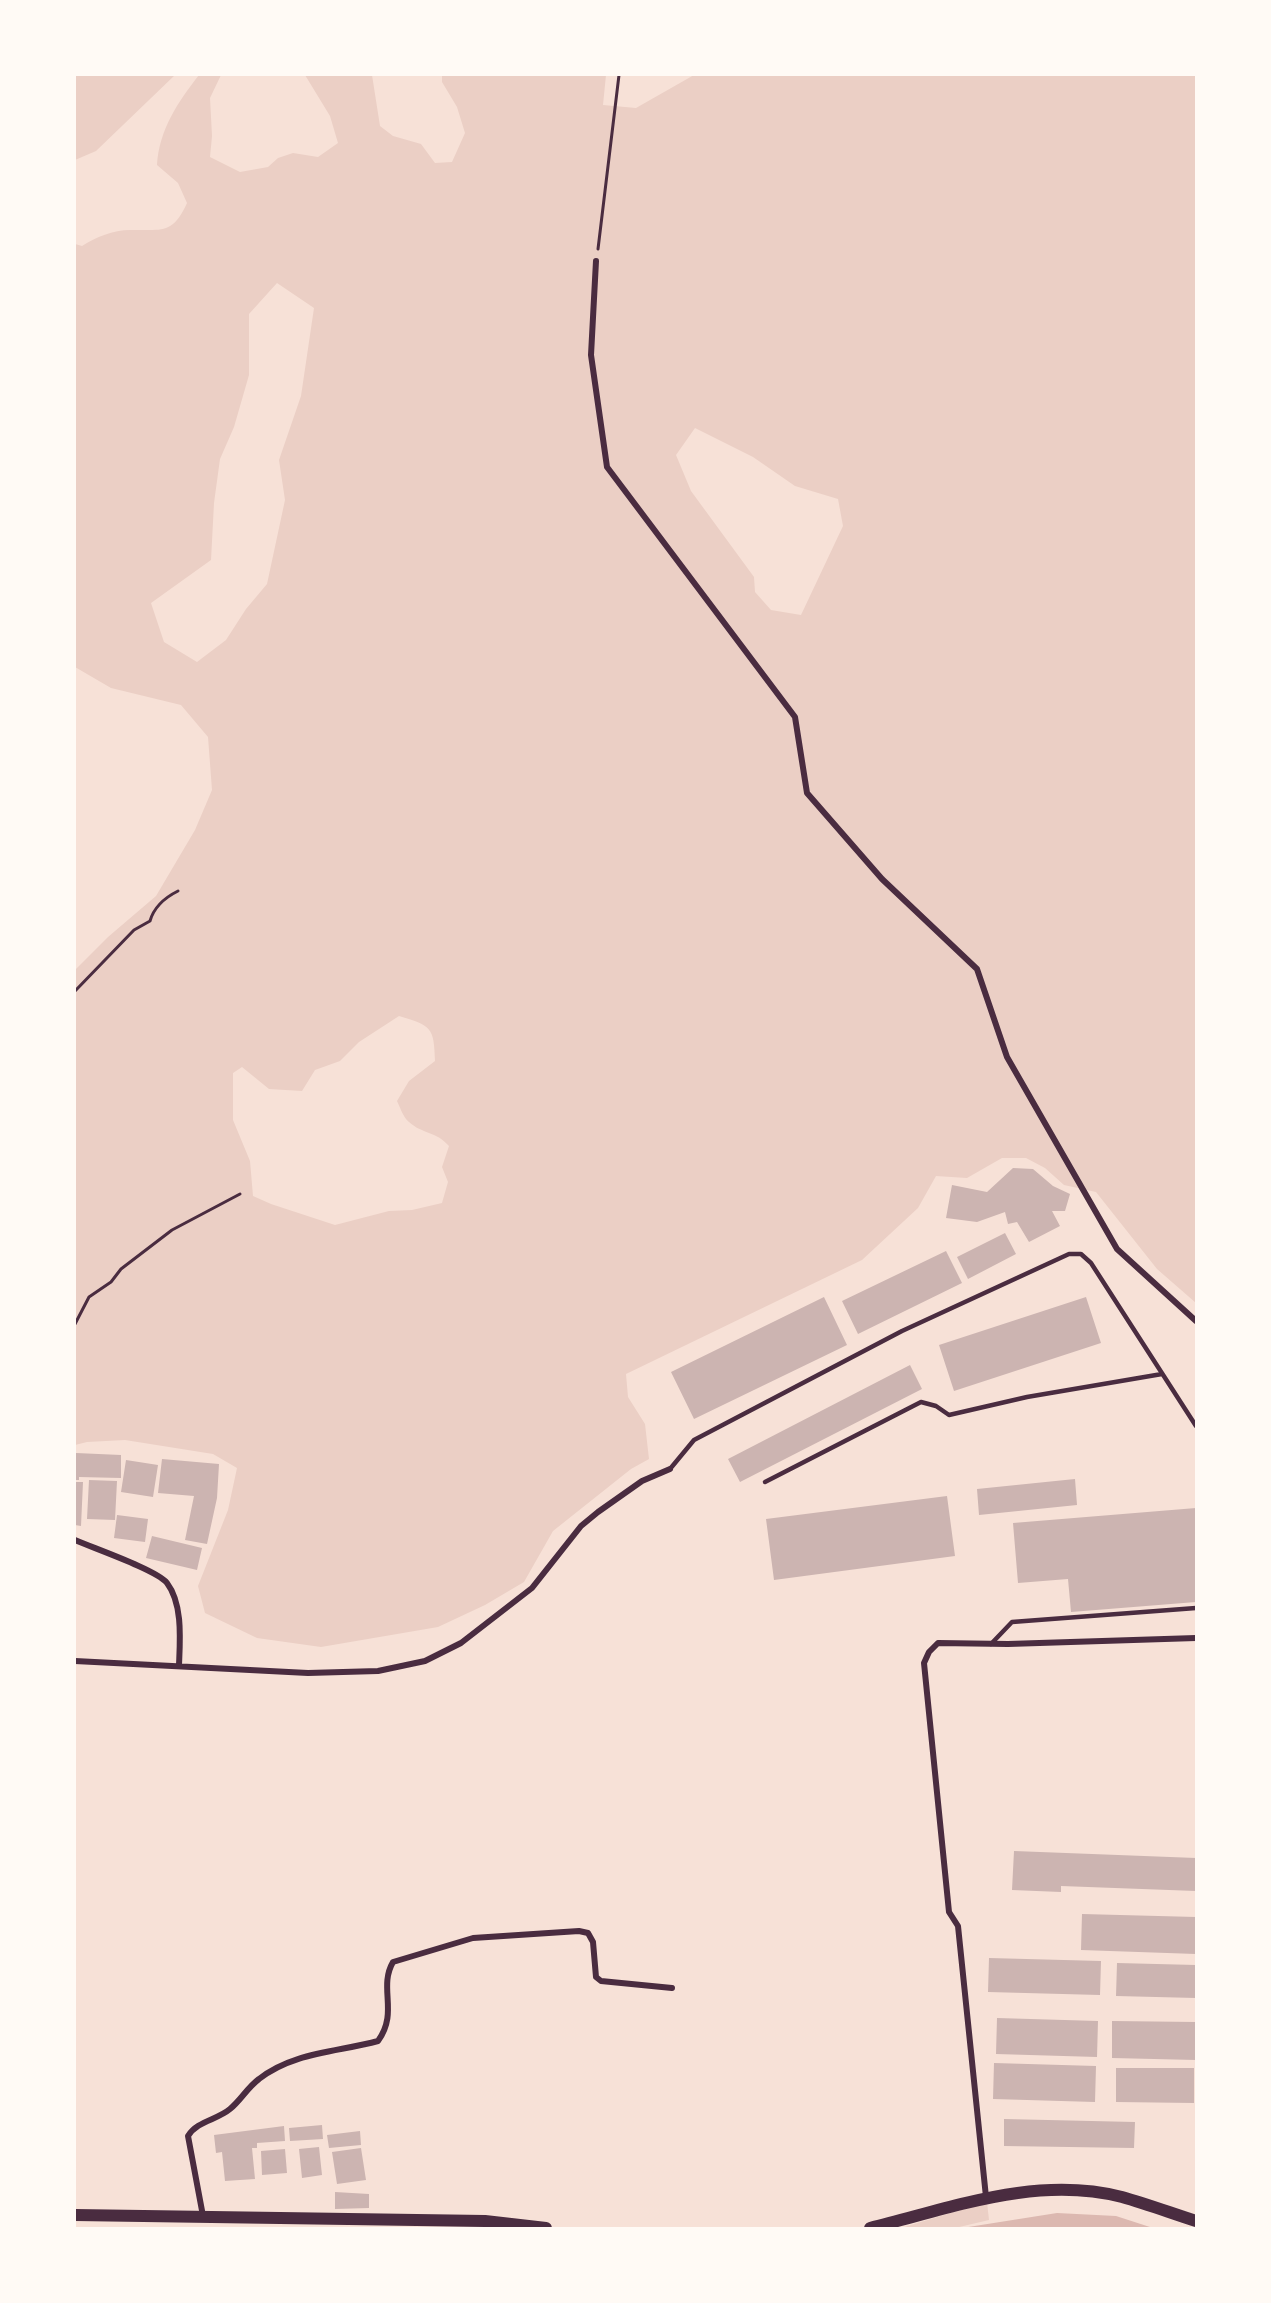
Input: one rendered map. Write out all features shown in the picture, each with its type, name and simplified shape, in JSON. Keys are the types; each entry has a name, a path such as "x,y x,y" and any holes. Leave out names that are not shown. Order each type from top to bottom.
{"main road":[{"path":"870,2228 986,2197 1035,2190 1071,2190 1120,2197 1196,2221"},
{"path":"75,2215 203,2216 298,2223 485,2222 546,2228"}],"street":[{"path":"597,261 591,355 607,467 795,717 807,793 882,879 976,969 1007,1058 1117,1249 1196,1321"},
{"path":"75,1661 308,1673 378,1671 425,1661 461,1643 532,1588 581,1526 598,1512 642,1481 670,1469"},
{"path":"75,1540 150,1572 167,1582 174,1598 180,1635 179,1665"},
{"path":"986,2197 958,1926 949,1912 924,1663 929,1652 938,1643 991,1644 1196,1638"},
{"path":"203,2216 188,2136 192,2129 231,2108 243,2092 277,2067 329,2050 378,2041 387,2029 388,1971 393,1962 473,1938 579,1931 588,1933 593,1942 597,1977 601,1982 672,1988"}],"lane":[{"path":"670,1469 694,1440 902,1331 1069,1254 1081,1254 1091,1263 1196,1426"},
{"path":"765,1482 921,1402 936,1406 950,1415 1027,1397 1162,1374"},
{"path":"991,1644 1012,1622 1196,1608"}],"path":[{"path":"597,261 619,75"},
{"path":"75,991 134,930 150,921 153,911 160,903 178,891"},
{"path":"75,1324 89,1296 111,1282 121,1269 172,1230 240,1194"}],"shaded area":[{"path":"75,75 175,75 96,151 75,160"},
{"path":"199,75 221,75 210,98 212,136 210,157 240,172 268,167 278,158 293,153 318,157 338,143 330,116 305,75 372,75 380,126 393,136 421,144 435,163 452,162 465,133 457,107 442,82 442,75 606,75 603,105 636,108 694,75 1196,75 1196,1303 1157,1269 1096,1192 1064,1185 1045,1168 1026,1158 1002,1158 967,1178 936,1176 918,1208 862,1260 626,1374 628,1397 645,1424 649,1459 631,1469 553,1531 524,1582 485,1605 438,1627 321,1647 257,1638 205,1613 198,1586 228,1510 237,1468 213,1454 125,1440 75,1445 75,970 108,937 156,896 195,830 212,790 208,737 181,705 111,688 75,667 75,244 82,246 117,231 158,230 171,226 182,214 187,203 178,183 157,165 161,140 166,128","holes":["277,283 314,308 301,396 279,460 285,500 267,584 246,609 226,640 197,662 164,642 151,603 211,560 214,503 220,459 234,427 249,375 249,314","695,428 753,457 795,486 838,499 843,526 801,615 771,610 755,592 754,577 691,491 676,455","399,1016 424,1025 432,1034 435,1061 409,1081 397,1101 409,1122 449,1146 442,1167 448,1182 442,1203 412,1210 389,1211 335,1225 253,1196 250,1161 233,1120 233,1073 242,1067 269,1089 302,1091 315,1070 340,1061 359,1042"]},
{"path":"987,2202 989,2220 955,2228 901,2228"},
{"path":"1057,2213 1116,2216 1153,2228 962,2228"}],"building":[{"path":"1013,1168 1033,1169 1053,1186 1070,1194 1065,1211 1052,1211 1060,1226 1029,1242 1017,1222 1008,1224 1005,1212 977,1222 946,1218 952,1185 987,1192"},
{"path":"1005,1233 1016,1254 968,1279 957,1257"},
{"path":"946,1251 962,1283 858,1334 842,1301"},
{"path":"824,1297 847,1345 694,1419 671,1372"},
{"path":"1086,1297 1101,1343 954,1391 939,1345"},
{"path":"910,1365 922,1389 740,1482 728,1459"},
{"path":"76,1453 121,1455 121,1478 79,1477 79,1480 75,1480"},
{"path":"162,1459 219,1464 217,1498 207,1544 185,1540 194,1496 158,1493"},
{"path":"126,1460 158,1465 153,1497 121,1492"},
{"path":"1075,1479 1077,1505 979,1515 977,1489"},
{"path":"89,1480 117,1481 115,1520 87,1519"},
{"path":"75,1482 83,1482 81,1526 75,1525"},
{"path":"947,1496 955,1556 774,1580 766,1519"},
{"path":"1196,1508 1196,1602 1071,1612 1068,1579 1018,1583 1013,1523"},
{"path":"117,1515 148,1519 145,1542 114,1538"},
{"path":"152,1536 202,1548 197,1570 146,1558"},
{"path":"1014,1851 1196,1858 1196,1891 1061,1886 1061,1892 1012,1890"},
{"path":"1082,1914 1196,1917 1196,1954 1081,1950"},
{"path":"989,1958 1101,1961 1100,1995 988,1992"},
{"path":"1117,1963 1196,1965 1196,1998 1116,1996"},
{"path":"997,2018 1098,2021 1097,2057 996,2054"},
{"path":"1112,2021 1196,2022 1196,2060 1112,2058"},
{"path":"994,2063 1096,2066 1095,2102 993,2099"},
{"path":"1116,2068 1194,2068 1194,2103 1116,2102"},
{"path":"1004,2119 1135,2122 1134,2148 1004,2146"},
{"path":"322,2125 323,2139 290,2141 289,2128"},
{"path":"284,2126 285,2141 257,2143 257,2148 252,2148 255,2179 225,2181 222,2152 216,2153 214,2135"},
{"path":"360,2131 361,2145 329,2148 327,2135"},
{"path":"319,2147 322,2175 302,2178 299,2149"},
{"path":"361,2148 366,2180 337,2184 332,2152"},
{"path":"285,2149 287,2173 262,2175 261,2151"},
{"path":"335,2192 369,2194 369,2208 335,2209"}]}
